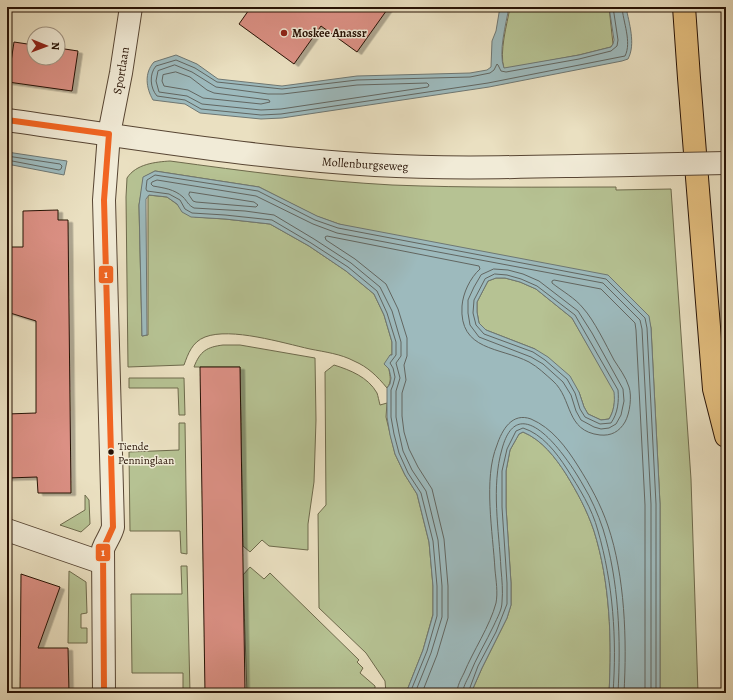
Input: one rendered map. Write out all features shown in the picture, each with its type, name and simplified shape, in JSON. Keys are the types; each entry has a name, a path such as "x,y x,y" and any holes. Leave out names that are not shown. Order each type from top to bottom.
{"highway":[{"path":"684,7 688,78 714,389 726,436"}],"street":[{"name":"Sportlaan","path":"109,134 121,73 131,7"},
{"name":"Mollenburgseweg","path":"7,120 276,157 377,165 458,167 726,163"},
{"path":"104,693 103,548 113,527 104,200 109,134"},
{"path":"7,530 103,563"}],"green space":[{"path":"510,7 609,7 613,44 611,47 579,55 504,69 502,54"},
{"path":"170,161 308,178 392,185 476,187 616,187 616,190 671,189 691,479 698,693 660,693 660,504 651,328 648,316 339,224 316,216 259,187 155,171 144,177 139,205 142,336 148,335 148,195 167,197 195,217 270,224 309,246 346,271 374,294 384,315 392,342 392,355 390,355 389,367 390,381 387,388 364,366 338,355 257,337 229,334 216,334 201,339 191,349 184,365 128,367 127,178 135,170 146,165"},
{"path":"496,278 505,278 520,282 536,289 572,318 615,392 614,406 609,419 601,420 588,414 579,392 535,349 486,330 479,323 477,302 488,281"},
{"path":"223,345 240,345 315,358 316,420 314,482 308,524 308,550 269,546 262,540 250,552 243,546 240,367 194,367 199,357 205,351 213,347"},
{"path":"334,365 364,378 377,393 380,405 387,403 386,417 395,454 405,475 417,494 429,542 433,586 433,614 423,650 406,693 386,693 385,681 366,653 319,608 318,514 326,505 325,372"},
{"path":"129,378 184,378 185,415 179,415 178,388 129,388"},
{"path":"179,423 185,423 187,554 181,553 180,531 130,531 129,452 179,450"},
{"path":"523,432 530,435 542,444 557,461 578,494 594,531 604,570 609,611 609,693 471,693 507,618 511,605 506,507 506,471 510,450 519,434"},
{"path":"85,495 89,500 90,524 81,532 60,525 85,510"},
{"path":"181,566 187,566 190,693 183,693 183,673 132,673 131,594 182,594"},
{"path":"250,567 264,579 270,573 359,660 357,662 363,668 360,673 375,686 375,693 247,693 243,575"},
{"path":"69,571 86,582 87,613 81,614 81,628 87,628 87,643 68,643"}],"water":[{"path":"500,7 509,7 502,47 502,62 504,68 579,55 611,47 614,40 609,7 626,7 632,40 628,59 489,87 282,118 261,119 200,113 185,104 153,100 149,91 147,76 154,62 176,55 197,64 218,79 282,86 357,76 470,73 487,70 491,67 492,41 496,31"},
{"path":"7,152 67,161 64,175 7,164"},
{"path":"155,171 259,187 317,216 339,224 608,275 649,316 651,328 660,504 660,693 609,693 609,611 604,570 594,531 578,494 557,461 542,444 530,435 523,432 519,434 510,450 506,471 506,507 511,583 511,605 507,618 471,693 406,693 423,650 433,615 433,586 429,542 417,494 405,475 395,454 390,435 387,417 387,388 390,384 391,378 389,369 384,364 390,355 392,355 392,342 384,315 374,294 346,271 309,246 270,224 191,217 182,212 177,204 167,197 149,195 146,199 147,335 142,336 139,205 143,177","holes":["496,278 505,278 520,282 536,289 572,318 614,392 614,406 609,419 601,420 588,414 579,392 570,376 548,357 535,349 486,330 479,323 477,302 488,281"]}],"building":[{"name":"Moskee Anassr","path":"251,7 389,7 357,52 321,26 294,64 239,24"},
{"path":"14,42 26,44 26,66 66,66 66,49 78,51 72,91 8,82"},
{"path":"58,210 58,220 68,220 71,493 38,493 37,477 7,478 7,414 36,413 36,321 7,312 7,247 23,247 23,211"},
{"path":"200,367 240,367 245,693 205,693"},
{"path":"21,574 60,587 38,648 68,648 69,693 20,693"}],"transit line":[{"name":"1","path":"7,120 109,134"},
{"name":"1","path":"104,693 103,549 113,527 104,200 109,134"}],"place":[{"name":"Moskee Anassr","path":"284,33"},
{"name":"Tiende Penninglaan","path":"111,452"}]}
